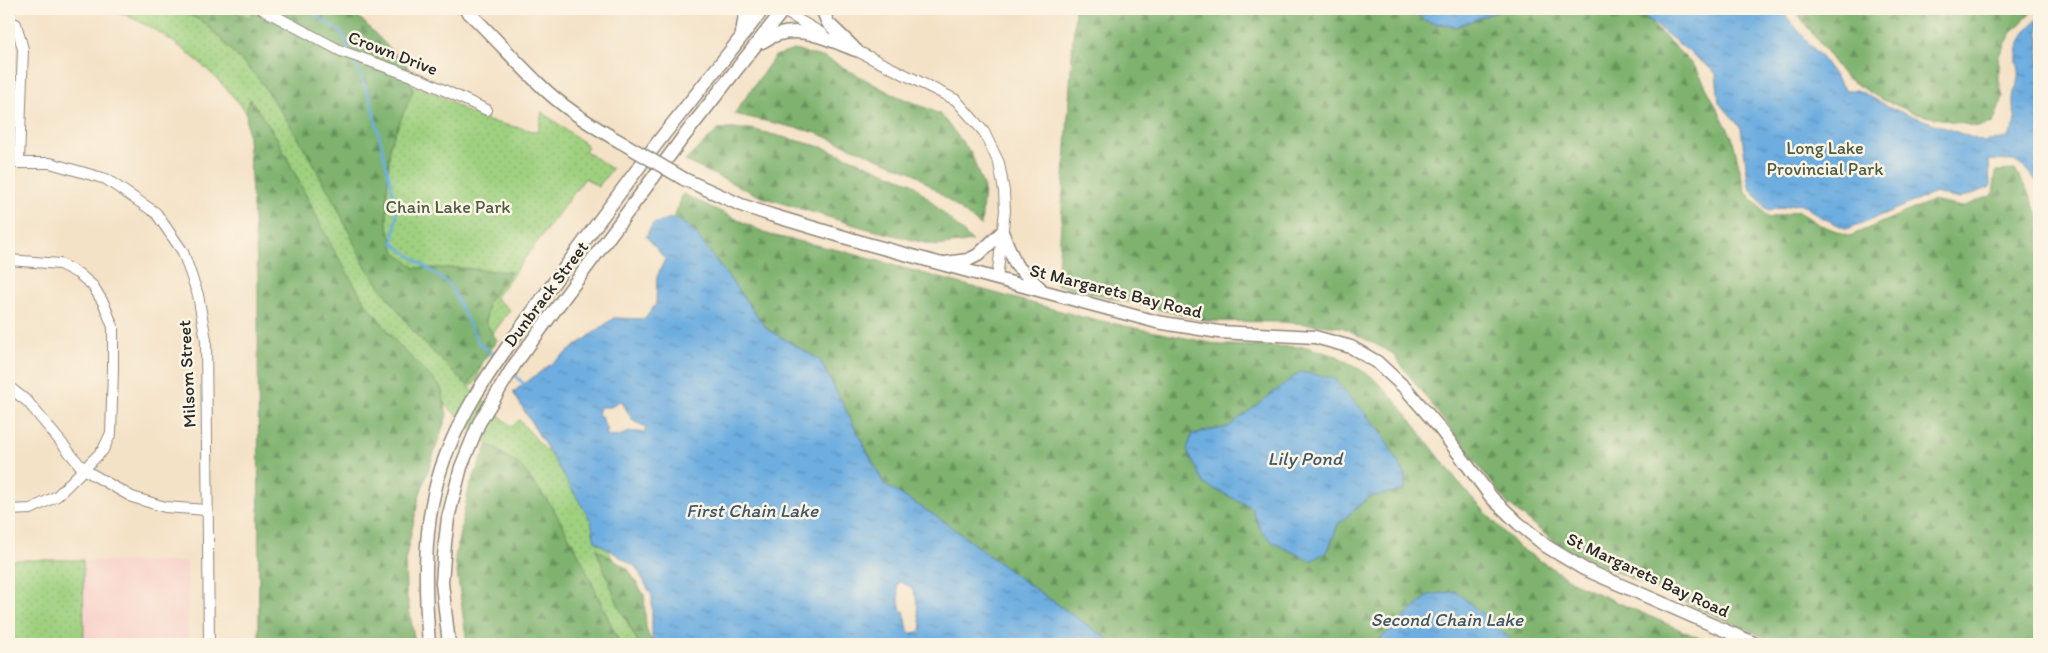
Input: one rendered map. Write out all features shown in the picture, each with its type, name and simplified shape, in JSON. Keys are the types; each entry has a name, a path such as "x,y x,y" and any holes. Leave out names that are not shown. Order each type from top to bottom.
{"main road":[{"name":"St Margarets Bay Road","path":"465,9 496,38 538,84 598,130 684,179 741,205 940,264 1156,322 1219,332 1315,337 1337,342 1357,350 1382,367 1406,389 1434,421 1492,498 1546,546 1584,569 1756,644"},
{"path":"739,41 745,26 746,9"},
{"name":"Dunbrack Street","path":"429,644 425,596 430,518 435,490 445,459 467,410 481,386 526,321 626,185 763,9"},
{"name":"Dunbrack Street","path":"449,644 442,582 444,543 448,518 461,467 479,423 495,394 538,332 681,140 756,47 782,9"},
{"path":"822,9 828,23 856,50"},
{"path":"756,47 775,35 800,32 856,50"},
{"path":"940,264 968,260 978,255 1002,232 1016,265 1033,283 1049,292"}],"street":[{"name":"Crown Drive","path":"262,9 342,51 420,79 487,110"},
{"path":"782,9 804,24 948,95 976,121 994,150 1002,177 1005,204 997,279"},
{"path":"9,21 16,24 23,49 14,162"},
{"name":"Milsom Street","path":"14,162 50,163 106,179 156,213 183,252 198,294 206,340 209,644"},
{"path":"9,260 60,264 79,274 93,286 104,304 113,327 110,433 103,450 57,496 31,509 9,510"},
{"path":"9,387 28,402 83,469 132,498 165,507 207,510"}],"shaded area":[{"path":"9,560 187,562 188,644 9,644"}],"green space":[{"name":"Chain Lake Park","path":"111,9 247,9 309,46 441,96 471,114 479,109 488,121 538,132 542,112 588,146 585,151 612,169 598,187 585,178 495,298 510,310 489,339 477,381 470,388 512,427 519,420 560,466 604,541 652,644 609,644 503,459 399,361 253,120 238,102 190,54 154,29"},
{"path":"177,9 227,9 251,18 253,9 351,9 409,68 413,91 390,145 387,223 395,252 415,268 461,268 511,272 488,301 486,323 497,340 468,386 416,335 365,266 336,205 296,134 258,78 205,23"},
{"path":"1075,9 1411,9 1416,15 1435,24 1455,27 1503,9 1614,9 1644,16 1696,68 1732,137 1745,191 1769,218 1798,211 1818,224 1850,236 1932,201 1962,207 1993,195 1996,171 2015,170 2030,195 2039,217 2039,644 1780,644 1562,548 1508,504 1392,353 1342,327 1281,322 1207,321 1057,285"},
{"path":"1794,9 2035,9 2013,31 1999,55 1999,80 2003,97 1993,123 1978,127 1917,114 1879,98 1845,77"},
{"path":"794,50 826,58 890,93 940,114 971,153 984,189 981,226 914,173 814,132 734,114 775,56"},
{"path":"250,99 276,136 331,245 363,299 397,343 441,387 447,415 419,497 405,562 406,591 415,644 259,644 258,275 246,111"},
{"path":"719,129 751,129 822,147 912,183 972,241 937,246 861,227 762,197 685,161"},
{"path":"683,194 770,235 842,251 1086,318 1220,345 1306,347 1337,356 1371,376 1395,400 1463,488 1517,546 1578,585 1713,644 1514,644 1455,591 1429,595 1375,644 1115,644 1015,575 945,522 884,484 820,360 767,329 694,231 674,217","holes":["1228,427 1405,490 1369,497 1338,524 1328,551 1260,529 1251,507 1204,484 1192,434"]},
{"path":"488,444 520,465 553,508 579,555 620,644 467,644 455,557 469,488"},
{"path":"596,549 628,569 644,595 646,628 652,644 639,644 619,607"},
{"path":"9,560 83,560 84,644 9,644"}],"water":[{"path":"1411,9 1503,9 1455,27 1424,20"},
{"path":"1648,9 1780,9 1821,57 1845,90 1857,90 1896,110 1984,142 2007,138 2015,125 2016,118 2013,99 2019,80 2018,48 2022,37 2039,18 2039,185 2028,170 2014,161 1989,160 1990,187 1959,199 1935,193 1847,229 1821,217 1800,203 1768,211 1749,187 1741,128 1719,102 1716,73 1644,16"},
{"name":"First Chain Lake","path":"674,217 694,231 767,329 820,360 884,484 945,522 1015,575 1115,644 657,644 652,641 652,596 636,567 595,541 591,521 513,392 614,318 645,319 656,304 657,277 665,259 646,236 653,224","holes":["619,401 622,402 633,421 646,427 644,433 633,432 611,437 606,434 608,429 601,416 598,415 600,407 611,407","899,582 907,585 915,594 922,627 919,632 911,633 908,630 904,611 901,611 897,587"]},
{"name":"Lily Pond","path":"1300,372 1333,378 1379,429 1405,474 1405,490 1369,497 1338,524 1328,551 1311,561 1274,543 1260,529 1251,507 1204,484 1187,450 1192,434 1228,427"},
{"name":"Second Chain Lake","path":"1456,591 1516,644 1375,644 1429,595"}],"waterway":[{"path":"308,9 343,34 350,51"},
{"path":"1614,9 1644,16"},
{"path":"353,58 371,101 397,210 393,243 450,285 478,342 495,357"},
{"path":"514,375 524,384"}],"park label":[{"name":"Long Lake Provincial Park","path":"1825,158"}]}
